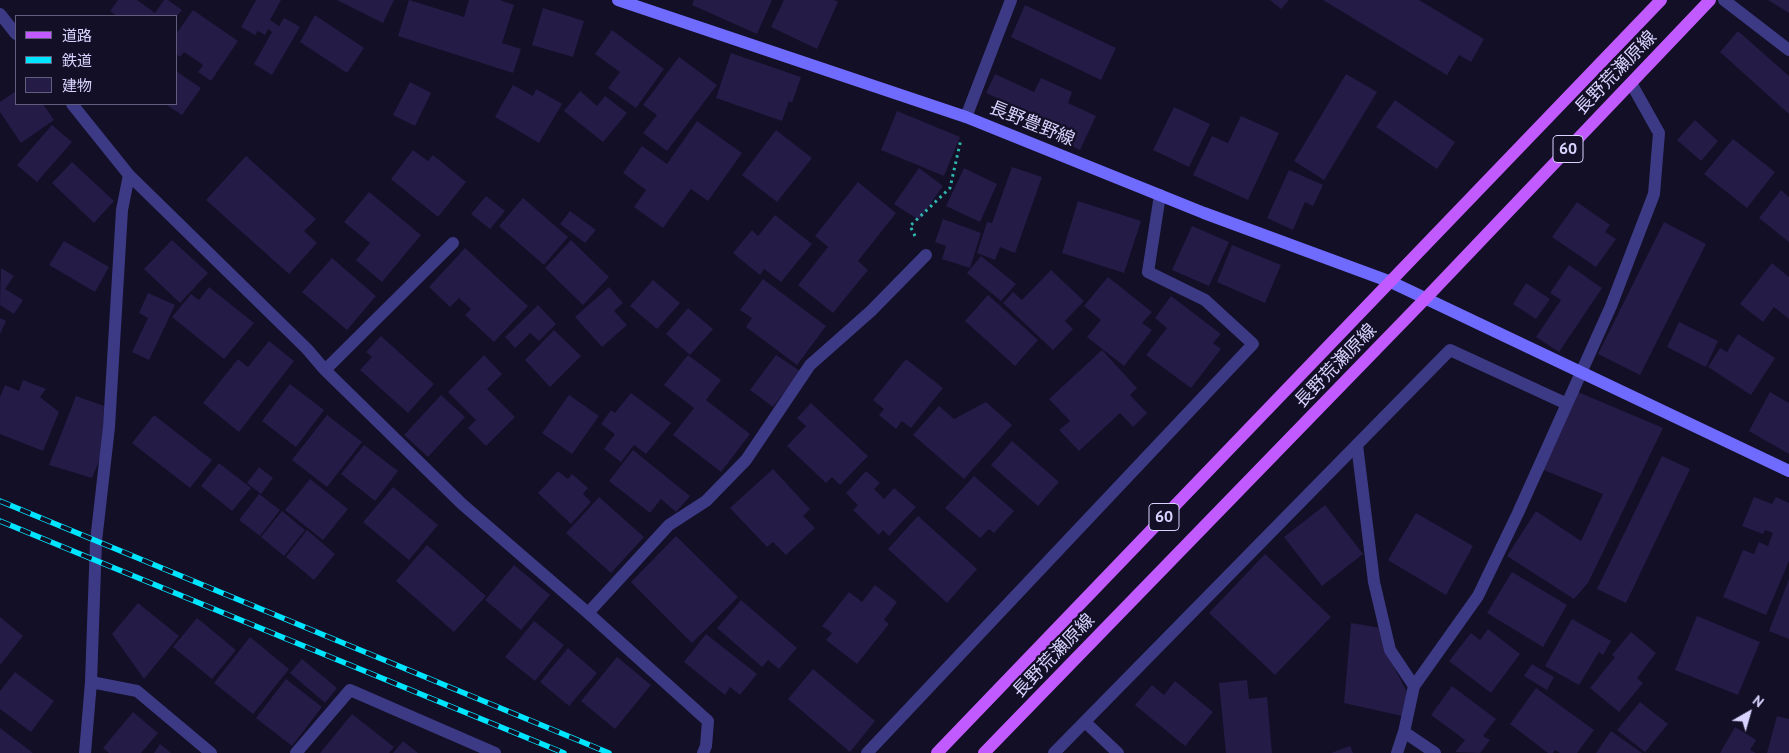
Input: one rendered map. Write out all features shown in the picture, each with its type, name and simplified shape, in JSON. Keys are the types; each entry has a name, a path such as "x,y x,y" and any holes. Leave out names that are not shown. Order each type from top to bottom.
{"main road":[{"name":"長野豊野線","path":"618,0 966,117 1204,213 1391,282 1789,471"},
{"name":"長野荒瀬原線","path":"938,753 1660,0"},
{"name":"長野荒瀬原線","path":"984,753 1426,298 1710,0"}],"street":[{"path":"966,117 1011,0"},
{"path":"1724,0 1789,50"},
{"path":"0,14 15,33"},
{"path":"1397,753 1404,732 1414,686 1478,596 1518,513 1611,306 1654,194 1659,133 1631,82"},
{"path":"73,105 129,175 462,504 588,613 708,721 706,746 703,753"},
{"path":"85,753 91,682 96,541 109,427 122,210 129,175"},
{"path":"867,753 1253,344 1205,300 1148,272 1160,195"},
{"path":"325,370 452,243"},
{"path":"588,613 669,524 706,501 746,460 810,365 871,311 926,255"},
{"path":"1054,753 1450,350 1567,404"},
{"path":"1357,445 1374,582 1390,650 1414,686"},
{"path":"91,682 137,691 211,753"},
{"path":"296,753 350,690 495,753"},
{"path":"1085,722 1118,753"},
{"path":"1404,732 1435,753"}],"path":[{"path":"926,255 910,226 950,188 966,117"}],"building":[{"path":"118,0 137,0 155,13 164,0 168,0 182,10 178,15 116,15 110,11"},
{"path":"256,0 281,0 270,20 279,26 284,18 300,27 272,75 254,64 272,32 268,29 265,35 258,31 255,35 241,27"},
{"path":"337,0 394,0 383,23"},
{"path":"409,0 464,17 469,0 500,0 514,5 502,43 521,49 513,73 398,36"},
{"path":"694,0 772,0 757,34 692,5"},
{"path":"784,0 834,0 838,2 817,49 771,27"},
{"path":"1270,0 1289,0 1281,9"},
{"path":"1323,0 1419,0 1484,39 1471,62 1459,55 1447,75"},
{"path":"1768,0 1789,0 1789,13"},
{"path":"1025,5 1116,48 1101,80 1011,37"},
{"path":"543,8 584,21 573,57 532,45"},
{"path":"193,10 238,41 211,81 198,72 203,65 184,52 180,57 178,56 178,31"},
{"path":"315,15 364,48 347,73 300,42"},
{"path":"612,30 664,69 636,108 608,88 620,72 595,54"},
{"path":"1738,31 1789,76 1789,114 1720,52"},
{"path":"731,53 801,77 792,103 789,101 782,121 716,98"},
{"path":"679,57 717,85 667,151 643,133 657,115 643,105"},
{"path":"178,72 201,88 182,115 167,105 178,105"},
{"path":"995,74 1034,92 1041,78 1072,92 1068,103 1096,116 1080,150 1005,115 1010,104 986,93"},
{"path":"1346,74 1377,92 1324,180 1294,161"},
{"path":"410,82 431,93 415,126 393,115"},
{"path":"513,85 533,96 536,89 562,104 539,143 495,117"},
{"path":"580,91 597,106 605,96 627,113 603,142 564,111"},
{"path":"15,92 15,105 44,105 54,120 21,143 0,112 0,102"},
{"path":"1395,100 1455,142 1437,169 1376,127"},
{"path":"1174,107 1210,124 1189,167 1153,150"},
{"path":"897,111 960,137 944,176 881,150"},
{"path":"1241,116 1279,133 1248,200 1193,175 1212,136 1228,143"},
{"path":"1695,120 1718,141 1701,161 1677,140"},
{"path":"697,121 742,153 708,201 691,189 663,228 634,207 646,190 623,173 642,146 667,164"},
{"path":"52,125 72,142 37,182 17,165"},
{"path":"776,130 812,158 777,202 742,175"},
{"path":"1733,139 1775,172 1747,208 1704,174"},
{"path":"413,150 428,161 433,155 466,182 438,217 391,179"},
{"path":"246,156 316,219 304,231 317,243 289,274 206,200"},
{"path":"72,162 114,201 94,223 52,183"},
{"path":"1012,167 1042,177 1015,253 1000,247 995,260 977,253 987,222 992,223"},
{"path":"919,168 943,186 919,220 894,204"},
{"path":"964,168 997,184 980,222 946,206"},
{"path":"1289,170 1323,185 1313,206 1305,202 1293,230 1267,218"},
{"path":"858,182 896,213 858,261 868,270 833,313 798,285 828,247 815,236"},
{"path":"1781,190 1789,197 1789,242 1759,218"},
{"path":"369,192 421,235 382,282 356,260 370,243 344,222"},
{"path":"486,196 505,211 490,229 471,214"},
{"path":"523,198 568,237 544,265 499,226"},
{"path":"1078,201 1141,221 1124,273 1062,253"},
{"path":"1577,202 1610,225 1605,232 1616,239 1596,267 1552,237"},
{"path":"570,211 596,230 585,243 560,224"},
{"path":"775,215 812,244 781,282 764,269 760,275 733,253 752,230 758,236"},
{"path":"943,219 981,233 970,268 942,259 946,246 935,242"},
{"path":"1664,222 1706,244 1640,375 1598,354"},
{"path":"1192,226 1229,242 1209,286 1172,270"},
{"path":"172,240 208,273 180,303 144,269"},
{"path":"571,240 609,277 583,305 545,268"},
{"path":"64,241 109,267 95,292 49,265"},
{"path":"1232,245 1281,265 1265,303 1217,282"},
{"path":"465,248 528,306 494,342 465,315 471,309 459,298 450,307 429,287"},
{"path":"981,256 1016,284 1001,301 967,273"},
{"path":"332,258 376,296 347,330 302,292"},
{"path":"1772,263 1789,277 1789,319 1774,307 1763,322 1740,304"},
{"path":"1569,265 1602,288 1559,352 1536,337 1561,300 1550,293"},
{"path":"1,268 14,276 5,289 23,300 14,314 0,305"},
{"path":"1051,270 1084,301 1065,321 1073,329 1053,350 1003,303 1013,292 1022,300"},
{"path":"1108,277 1152,312 1142,323 1152,330 1124,366 1087,337 1101,320 1084,306"},
{"path":"763,279 826,326 797,365 746,327 752,318 740,310"},
{"path":"653,280 680,303 657,329 630,306"},
{"path":"1526,283 1550,299 1536,319 1513,304"},
{"path":"209,287 254,323 224,359 172,317 191,294 199,300"},
{"path":"609,287 623,303 614,311 627,325 602,347 575,317"},
{"path":"148,293 175,305 149,360 132,352 148,318 139,313"},
{"path":"988,295 1038,340 1015,366 965,321"},
{"path":"1171,296 1221,334 1213,343 1221,349 1191,388 1146,355 1167,328 1155,318"},
{"path":"538,305 556,324 539,341 530,333 515,348 505,337"},
{"path":"688,308 713,329 690,355 666,334"},
{"path":"0,318 6,321 0,334"},
{"path":"1679,322 1718,341 1706,367 1667,347"},
{"path":"554,330 581,356 550,387 525,360"},
{"path":"1738,334 1775,358 1751,395 1708,367 1720,348 1727,352"},
{"path":"381,336 434,384 408,413 360,370 372,357 366,352"},
{"path":"269,341 294,361 239,432 203,403 238,359 248,367"},
{"path":"1102,350 1137,388 1130,395 1147,413 1133,427 1120,413 1079,451 1059,430 1070,421 1049,399"},
{"path":"484,355 502,374 487,389 515,417 486,446 468,428 476,420 448,392"},
{"path":"688,355 721,380 706,400 750,434 721,472 673,435 694,408 664,385"},
{"path":"776,355 800,371 773,407 750,390"},
{"path":"906,359 943,388 911,428 902,421 896,429 879,415 884,409 873,400"},
{"path":"23,380 46,389 40,397 59,412 43,451 0,434 0,397 5,385 19,391"},
{"path":"290,384 324,410 296,447 262,421"},
{"path":"1578,392 1663,428 1588,583 1574,599 1507,556 1536,511 1581,541 1603,494 1541,469"},
{"path":"1770,392 1789,403 1789,454 1749,431"},
{"path":"631,393 671,423 646,454 634,445 621,462 604,449 615,434 601,424 611,410 615,413"},
{"path":"441,395 465,417 428,457 404,435"},
{"path":"569,395 599,416 572,454 542,433"},
{"path":"76,396 104,406 102,454 92,478 49,465"},
{"path":"986,402 1012,425 964,479 913,435 939,406 954,419"},
{"path":"811,403 868,456 840,485 832,477 826,483 787,446 806,426 797,418"},
{"path":"154,415 212,460 190,488 132,443"},
{"path":"327,415 362,442 327,487 292,460"},
{"path":"1012,441 1059,482 1038,506 991,465"},
{"path":"364,445 398,471 375,501 341,474"},
{"path":"633,450 690,496 676,512 661,499 650,513 609,481"},
{"path":"1662,456 1690,469 1626,603 1597,589"},
{"path":"219,463 251,488 232,511 201,486"},
{"path":"259,467 273,478 261,494 247,483"},
{"path":"773,469 810,509 803,516 815,528 786,555 773,542 767,547 730,508"},
{"path":"558,471 568,479 572,474 588,488 583,494 591,502 571,524 538,493"},
{"path":"866,471 880,483 874,489 884,499 894,488 916,507 889,536 883,530 879,535 853,510 858,505 846,493"},
{"path":"974,476 1014,511 994,533 989,529 980,538 945,508"},
{"path":"310,479 348,509 323,540 285,510"},
{"path":"393,487 438,525 409,560 363,522"},
{"path":"259,494 280,510 260,536 239,520"},
{"path":"599,497 644,537 611,573 566,533"},
{"path":"1754,497 1772,504 1776,497 1789,503 1789,561 1766,615 1723,597 1743,550 1754,554 1759,542 1768,546 1773,533 1765,530 1763,534 1742,526"},
{"path":"1325,505 1363,554 1322,586 1284,537"},
{"path":"282,511 305,530 284,556 261,537"},
{"path":"1416,513 1473,546 1446,595 1388,560"},
{"path":"918,516 977,569 947,603 888,549"},
{"path":"307,530 335,554 314,580 286,557"},
{"path":"676,536 738,597 692,643 631,582"},
{"path":"427,545 486,596 454,632 396,581"},
{"path":"1265,554 1331,617 1275,675 1209,613"},
{"path":"514,565 550,595 521,630 485,600"},
{"path":"1512,572 1567,605 1543,647 1487,613"},
{"path":"1789,579 1789,639 1769,631"},
{"path":"875,585 897,602 884,620 889,624 857,664 826,640 832,633 822,626 849,592 862,602"},
{"path":"741,600 797,648 779,669 768,660 762,667 717,628"},
{"path":"138,603 179,636 144,679 112,634"},
{"path":"1697,616 1760,642 1738,695 1675,670"},
{"path":"0,617 23,636 0,665"},
{"path":"197,618 236,650 212,679 173,647"},
{"path":"1572,619 1611,641 1603,655 1599,652 1579,685 1545,666"},
{"path":"534,621 564,645 535,681 505,657"},
{"path":"1351,623 1381,628 1386,652 1407,692 1402,716 1344,703"},
{"path":"1488,629 1520,654 1491,693 1449,661 1471,633 1480,640"},
{"path":"1631,632 1656,653 1637,678 1643,683 1619,712 1590,688 1615,657 1612,655"},
{"path":"706,634 757,674 740,695 730,687 725,695 684,662"},
{"path":"250,637 289,669 253,714 214,683"},
{"path":"568,648 597,673 569,706 540,682"},
{"path":"617,657 651,685 615,729 581,701"},
{"path":"302,659 337,688 325,703 290,673"},
{"path":"1532,664 1554,677 1547,690 1524,676"},
{"path":"813,669 875,721 850,752 788,699"},
{"path":"15,672 54,701 31,732 0,709 0,691"},
{"path":"286,679 322,707 292,746 256,718"},
{"path":"1247,680 1249,699 1267,697 1272,753 1226,753 1219,683"},
{"path":"1175,681 1213,712 1185,746 1135,705 1152,685 1164,695"},
{"path":"1452,686 1496,719 1483,736 1490,740 1480,753 1455,752 1465,740 1431,715"},
{"path":"1536,688 1594,730 1577,753 1560,753 1555,750 1553,753 1548,753 1510,724"},
{"path":"1640,702 1668,724 1645,752 1617,730"},
{"path":"133,712 158,733 141,753 109,753 103,748"},
{"path":"352,714 394,747 389,753 320,753"},
{"path":"1777,716 1789,719 1789,753 1767,753"},
{"path":"1735,727 1756,740 1750,750 1756,753 1720,753"},
{"path":"0,728 33,753 0,753"},
{"path":"1611,731 1642,753 1596,753"},
{"path":"403,741 418,753 393,753"},
{"path":"160,744 171,753 154,753"},
{"path":"1350,746 1353,753 1331,753"}],"railway":[{"path":"0,501 609,753"},
{"path":"0,521 564,753"}]}
